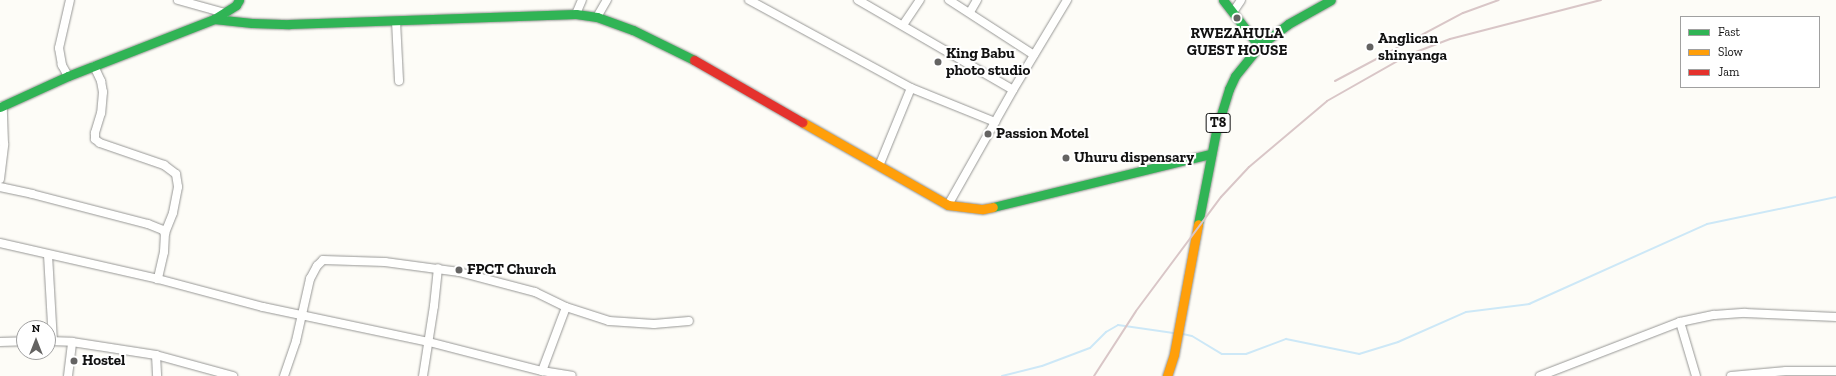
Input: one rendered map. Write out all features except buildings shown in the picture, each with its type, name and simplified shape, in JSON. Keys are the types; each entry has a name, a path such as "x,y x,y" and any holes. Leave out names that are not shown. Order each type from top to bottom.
{"main road":[{"path":"1223,0 1259,46"},
{"name":"T8","path":"1167,376 1174,354 1218,121 1229,89 1235,76 1259,46 1288,24 1331,0"},
{"path":"1,107 68,76 214,19 238,3 252,23"},
{"path":"214,19 252,23 396,21 576,14 597,17 633,30 691,58 948,205 983,209 1019,202 1211,154"}],"street":[{"path":"68,76 62,65 58,48 70,0"},
{"path":"178,0 225,13"},
{"path":"576,14 582,0"},
{"path":"597,17 607,0"},
{"path":"749,0 911,88 995,122"},
{"path":"858,0 1013,90"},
{"path":"903,25 920,0"},
{"path":"949,0 970,12 1034,55"},
{"path":"970,12 977,0"},
{"path":"948,205 1013,90 1067,0"},
{"path":"1233,12 1241,0"},
{"path":"396,21 399,81"},
{"path":"94,66 101,81 103,92 101,113 95,133 95,139 100,143 164,165 176,174 178,188 173,213 165,234 164,252 158,279"},
{"path":"879,166 911,88"},
{"path":"0,179 4,144 1,107"},
{"path":"0,187 148,224 163,230 165,234"},
{"path":"0,243 158,279 263,307 429,342 572,376"},
{"path":"48,255 50,320"},
{"path":"284,376 302,314 310,279 317,266 324,260 386,262 438,268 506,283 535,292 566,307 609,320 634,324 689,322"},
{"path":"423,376 429,342 438,268"},
{"path":"542,370 566,307"},
{"path":"1540,376 1680,322 1714,315 1745,313 1836,318"},
{"path":"1680,322 1696,376"},
{"path":"0,342 16,341"},
{"path":"56,341 72,342 156,354 217,374 234,376"},
{"path":"68,376 72,342"},
{"path":"156,354 157,376"},
{"path":"1731,376 1786,371 1836,371"}],"waterway":[{"path":"1183,334 1192,336 1222,354 1246,354 1286,339 1359,354 1398,342 1466,312 1529,304 1707,224 1836,197"},
{"path":"1002,376 1042,366 1090,348 1106,332 1118,325 1173,333"}],"railway":[{"path":"1335,81 1463,13 1499,0"},
{"path":"1094,376 1136,311 1221,197 1249,167 1327,101 1408,55 1450,39 1601,0"}],"traffic: fast":[{"path":"0,107 68,76 214,19 236,5 239,0"},
{"path":"1223,0 1259,46"},
{"path":"1198,224 1216,131 1229,89 1235,76 1259,46 1288,24 1331,0"},
{"path":"214,19 252,23 289,24 576,14 597,17 633,30 694,60"},
{"path":"993,207 1211,154"}],"traffic: slow":[{"path":"802,122 948,205 983,209 993,207"},
{"path":"1167,376 1174,354 1198,224"}],"traffic: jam":[{"path":"694,60 802,122"}],"place":[{"name":"RWEZAHULA GUEST HOUSE","path":"1237,18"},
{"name":"Anglican shinyanga","path":"1370,47"},
{"name":"King Babu photo studio","path":"938,62"},
{"name":"Passion Motel","path":"988,134"},
{"name":"Uhuru dispensary","path":"1066,158"},
{"name":"FPCT Church","path":"459,270"},
{"name":"Hostel","path":"74,361"}]}
